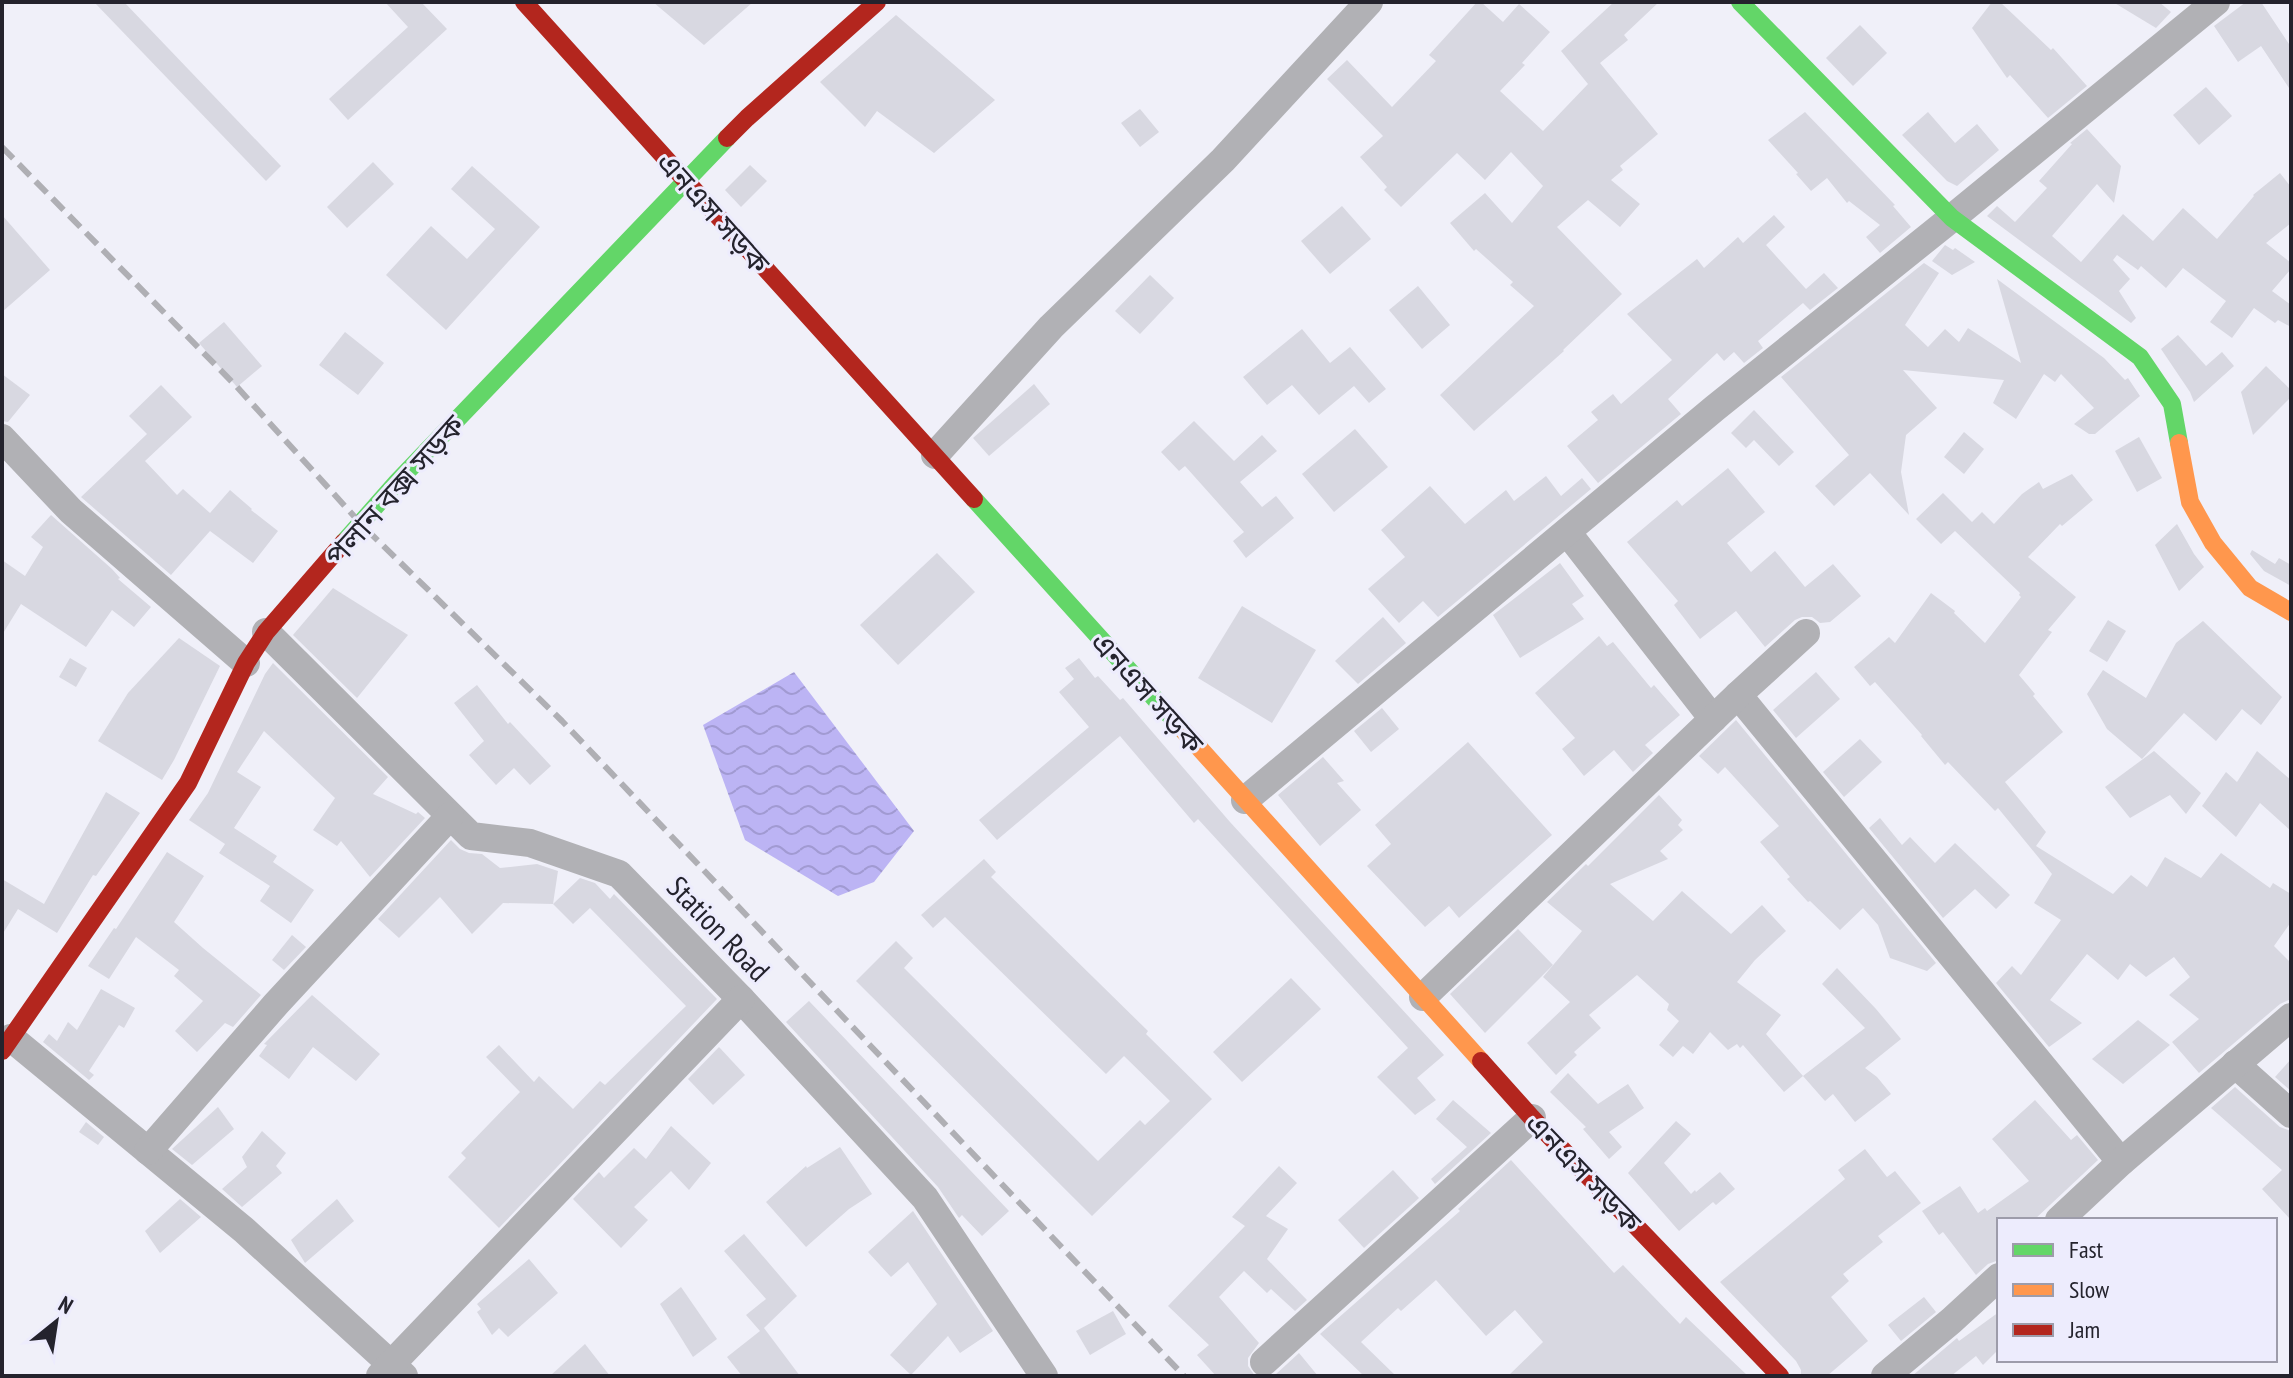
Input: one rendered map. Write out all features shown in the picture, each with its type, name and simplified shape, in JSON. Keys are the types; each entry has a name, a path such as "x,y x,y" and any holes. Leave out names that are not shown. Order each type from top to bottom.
{"main road":[{"name":"পলান বক্স সড়ক","path":"6,1044 188,783 246,663 266,632 397,482 747,118 877,2"},
{"path":"1740,2 1952,218 2140,357 2172,404 2190,502 2213,543 2250,588 2291,612"},
{"name":"এনএস সড়ক","path":"533,5 687,181 1532,1118 1780,1376"}],"street":[{"path":"935,455 1051,327 1223,160 1369,2"},
{"path":"1245,800 1715,408 2216,2"},
{"path":"2,438 71,511 246,663"},
{"path":"1567,532 1713,719"},
{"name":"Station Road","path":"266,632 471,836 530,843 619,874 741,999 925,1198 1044,1376"},
{"path":"1423,997 1806,633"},
{"path":"1738,695 2121,1162"},
{"path":"148,1151 276,1004 450,816"},
{"path":"6,1044 148,1151 244,1230 392,1372 741,999"},
{"path":"2061,1218 2121,1162 2291,1017"},
{"path":"2235,1064 2291,1114"},
{"path":"1264,1362 1532,1118"},
{"path":"1885,1376 1997,1279"}],"water":[{"path":"794,672 914,831 874,882 838,896 745,840 703,725"}],"building":[{"path":"94,2 124,2 281,166 266,181"},
{"path":"385,2 421,2 447,29 348,120 329,99 408,27"},
{"path":"653,2 753,2 704,45"},
{"path":"1477,2 1481,2 1503,22 1519,4 1550,32 1500,91 1543,131 1588,84 1561,51 1614,2 1659,2 1624,35 1628,40 1600,63 1658,134 1620,166 1623,170 1611,180 1640,204 1620,227 1588,200 1557,227 1622,294 1564,351 1474,431 1440,395 1534,306 1510,285 1513,282 1476,249 1474,251 1450,223 1485,193 1512,223 1543,186 1511,152 1485,180 1457,153 1401,207 1360,157 1383,136 1327,79 1347,60 1392,107 1436,61 1429,55"},
{"path":"1992,2 2000,2 2051,50 2053,48 2087,86 2048,118 2010,75 2007,78 1972,28"},
{"path":"2113,2 2159,2 2171,12 2156,28"},
{"path":"2246,2 2261,2 2291,47 2291,91 2261,46 2238,62 2214,26"},
{"path":"896,15 995,100 934,153 877,111 865,127 820,82"},
{"path":"1860,25 1887,53 1853,86 1826,58"},
{"path":"2206,87 2232,116 2199,145 2173,115"},
{"path":"1140,109 1159,132 1140,147 1121,123"},
{"path":"1805,112 1895,205 1911,227 1880,253 1866,237 1880,225 1849,201 1847,203 1827,178 1811,191 1768,140"},
{"path":"1928,112 1955,143 1977,124 1999,150 1957,186 1947,181 1902,135"},
{"path":"2087,129 2121,166 2114,203 2097,184 2052,236 2081,262 2123,214 2153,241 2183,208 2217,239 2253,195 2280,173 2291,187 2291,223 2266,243 2291,263 2291,269 2272,291 2291,305 2291,327 2278,320 2275,323 2254,308 2232,338 2210,322 2226,301 2183,268 2166,288 2141,266 2138,270 2117,255 2113,260 2130,279 2119,291 2136,318 2131,323 1987,216 1997,206 2015,222 2047,188 2039,181 2070,143"},
{"path":"373,162 394,184 347,228 327,207"},
{"path":"750,165 767,181 741,207 725,190"},
{"path":"472,166 540,227 446,330 386,275 431,226 467,259 495,229 451,189"},
{"path":"1342,206 1371,239 1330,274 1301,241"},
{"path":"2,215 50,270 2,312"},
{"path":"1774,215 1785,227 1766,245 1806,289 1824,273 1838,288 1810,310 1803,303 1758,341 1763,348 1744,363 1734,352 1724,361 1717,353 1668,399 1681,414 1598,483 1567,446 1598,420 1591,412 1613,394 1621,404 1672,360 1627,314 1697,259 1704,268 1738,237 1743,243"},
{"path":"1945,245 1975,262 1952,275 1932,261"},
{"path":"1924,263 1939,273 1905,325 1928,347 1945,329 1959,342 1968,328 2021,363 1997,279 2104,358 2125,380 2128,378 2140,396 2095,434 2089,434 2074,424 2094,408 2061,374 2055,382 2044,374 2016,419 1993,403 2004,380 1903,370 1937,408 1906,435 1901,472 1909,515 1870,473 1834,506 1815,486 1849,455 1781,377"},
{"path":"1150,275 1174,298 1140,334 1115,311"},
{"path":"1418,286 1450,325 1422,349 1389,310"},
{"path":"224,322 262,366 237,387 199,343"},
{"path":"1302,329 1330,363 1350,347 1386,389 1369,403 1354,386 1319,415 1292,385 1267,405 1243,377"},
{"path":"345,332 384,363 358,395 319,365"},
{"path":"2178,335 2206,366 2222,352 2234,366 2194,402 2161,349"},
{"path":"2266,366 2291,390 2291,397 2253,435 2241,392"},
{"path":"2,374 30,395 8,422 2,421"},
{"path":"1034,384 1050,404 989,456 973,438"},
{"path":"161,385 192,417 145,461 177,495 183,489 210,513 230,490 278,531 253,563 210,531 171,575 81,497 147,434 129,416"},
{"path":"1754,410 1794,452 1779,466 1754,440 1746,448 1731,433"},
{"path":"1194,421 1234,461 1262,435 1277,451 1240,482 1262,507 1276,496 1294,518 1246,558 1233,541 1244,532 1185,466 1179,471 1161,452"},
{"path":"1355,429 1388,467 1334,512 1302,474"},
{"path":"1964,432 1984,449 1964,474 1944,457"},
{"path":"2139,437 2162,478 2137,492 2115,451"},
{"path":"1728,468 1765,512 1727,543 1751,572 1775,551 1805,587 1833,564 1861,596 1830,622 1820,623 1812,617 1802,617 1765,647 1736,611 1700,639 1674,605 1678,601 1627,542 1677,500 1682,506"},
{"path":"2072,474 2093,500 2062,526 2060,524 2028,557 2076,597 2048,630 2052,632 2019,675 2063,732 2005,782 2046,832 2036,846 2113,894 2131,875 2147,887 2165,857 2201,878 2221,853 2270,888 2273,883 2291,894 2291,922 2274,946 2291,963 2291,999 2280,1004 2199,1073 2172,1042 2199,1019 2169,995 2190,977 2174,957 2146,977 2130,964 2118,980 2087,954 2050,1000 2082,1023 2049,1047 1996,983 2012,966 2021,975 2061,920 2034,903 2052,874 1998,808 1995,811 1948,762 1945,765 1875,682 1870,686 1854,667 1889,637 1895,643 1931,593 1955,611 1985,643 2021,597 1955,531 1941,544 1916,519 1943,493 1972,522 1982,512 1994,524 2022,494 2039,482 2043,489"},
{"path":"1546,476 1561,496 1582,478 1591,489 1438,617 1423,601 1399,623 1368,589 1405,557 1381,530 1430,486 1465,524 1506,490 1514,501"},
{"path":"51,515 151,607 134,627 112,610 86,647 21,604 2,635 2,560 25,576 43,547 31,537"},
{"path":"2177,524 2204,567 2179,591 2155,545"},
{"path":"2252,550 2275,564 2279,558 2291,565 2291,586 2264,571 2250,554"},
{"path":"937,553 975,592 898,665 860,625"},
{"path":"1560,563 1584,596 1572,604 1584,619 1520,658 1493,615"},
{"path":"333,588 408,635 357,698 293,635"},
{"path":"1242,606 1316,650 1272,723 1198,678"},
{"path":"1383,617 1406,643 1358,684 1335,661"},
{"path":"2108,620 2126,631 2107,662 2089,651"},
{"path":"2203,621 2282,697 2261,725 2242,709 2216,741 2184,713 2142,759 2107,729 2087,694 2103,670 2146,698 2176,643"},
{"path":"1599,636 1607,646 1613,642 1651,688 1654,685 1680,715 1645,745 1653,753 1633,772 1614,750 1584,776 1562,749 1575,738 1535,693"},
{"path":"179,638 220,666 162,780 98,741 128,693"},
{"path":"70,658 87,668 76,687 59,677"},
{"path":"1079,658 1095,678 1098,676 1120,700 1123,698 1230,822 1444,1055 1417,1078 1436,1100 1415,1115 1377,1077 1408,1048 1198,819 1194,823 1120,736 997,840 979,820 1089,727 1059,692 1074,679 1065,668"},
{"path":"273,663 388,777 373,794 416,814 418,812 425,818 370,877 341,841 337,846 313,830 335,798 264,731 237,772 261,787 234,828 277,856 273,862 314,890 291,923 260,901 270,886 219,853 225,844 189,820 208,793"},
{"path":"1816,672 1840,699 1796,738 1773,710"},
{"path":"477,685 508,724 510,722 551,766 530,785 514,768 496,785 469,755 484,741 454,703"},
{"path":"1382,708 1399,729 1371,752 1354,731"},
{"path":"1736,720 1936,963 1927,971 1890,958 1878,925 1863,908 1840,930 1787,879 1790,877 1760,842 1779,826 1725,767 1718,774 1699,756"},
{"path":"1860,739 1882,762 1844,797 1823,772"},
{"path":"1468,742 1552,835 1459,918 1449,906 1425,927 1367,866 1391,844 1375,825"},
{"path":"2154,751 2201,793 2186,814 2170,795 2130,818 2105,787"},
{"path":"2257,751 2291,780 2291,831 2260,803 2236,837 2202,806 2226,772 2237,782"},
{"path":"1323,757 1344,781 1337,783 1361,810 1320,846 1278,795"},
{"path":"106,792 140,813 96,876 93,875 57,933 18,909 2,935 2,879 44,904"},
{"path":"1659,795 1682,820 1678,825 1683,830 1660,851 1668,859 1610,884 1653,921 1682,891 1731,934 1762,905 1786,931 1737,982 1781,1015 1766,1034 1803,1076 1784,1092 1743,1045 1740,1048 1737,1044 1728,1050 1710,1032 1693,1054 1683,1046 1673,1057 1659,1045 1679,1021 1667,1010 1669,1004 1637,975 1589,1015 1601,1028 1574,1052 1577,1055 1556,1075 1527,1043 1570,1002 1543,977 1582,931 1547,902"},
{"path":"1880,818 1902,845 1910,837 1935,863 1955,843 2010,895 1996,909 1975,889 1943,918 1869,828"},
{"path":"451,840 460,849 482,854 500,868 537,864 558,871 553,904 503,903 472,934 440,897 399,938 378,919"},
{"path":"167,852 204,876 174,922 261,995 233,1027 225,1023 197,1052 175,1031 203,1001 174,976 179,970 136,937 109,979 88,966"},
{"path":"984,859 996,872 991,877 1148,1031 1146,1034 1212,1099 1092,1216 856,981 896,941 913,958 904,968 1098,1161 1140,1120 1145,1125 1170,1101 1124,1056 1106,1074 945,917 933,928 921,915"},
{"path":"580,878 595,883 610,899 614,894 717,999 499,1228 448,1177 466,1158 461,1153 520,1092 486,1057 499,1045 534,1082 539,1076 573,1109 600,1081 605,1085 686,1006 590,908 573,924 553,904"},
{"path":"1518,929 1553,965 1485,1033 1450,994"},
{"path":"292,935 306,947 284,970 272,960"},
{"path":"1837,968 1901,1039 1865,1068 1891,1094 1855,1122 1833,1094 1825,1101 1803,1076 1865,1028 1822,984"},
{"path":"1291,978 1321,1009 1242,1082 1213,1052"},
{"path":"101,989 135,1008 124,1028 119,1025 89,1071 94,1075 89,1080 43,1042 49,1034 57,1041 68,1022 77,1030"},
{"path":"312,995 380,1054 356,1081 313,1047 289,1079 259,1056 267,1045 264,1044"},
{"path":"809,1001 1009,1211 982,1236 962,1215 959,1218 938,1187 786,1022"},
{"path":"2138,1020 2170,1045 2123,1084 2092,1059"},
{"path":"719,1047 745,1075 713,1105 688,1079"},
{"path":"2291,1059 2291,1091 2275,1077"},
{"path":"1568,1073 1598,1104 1628,1084 1644,1108 1609,1132 1622,1147 1609,1159 1583,1129 1586,1127 1550,1092"},
{"path":"2235,1087 2280,1127 2291,1131 2291,1220 2262,1189 2282,1170 2211,1108"},
{"path":"1453,1100 1491,1133 1435,1184 1431,1179 1467,1147 1436,1119"},
{"path":"2035,1100 2071,1140 2077,1135 2098,1160 2036,1218 1997,1218 1997,1261 1976,1275 1943,1232 1939,1235 1922,1211 1960,1186 1978,1213 1985,1208 1987,1211 2029,1181 1992,1139"},
{"path":"218,1107 234,1129 192,1165 172,1149"},
{"path":"1676,1121 1691,1134 1664,1163 1691,1194 1720,1172 1735,1189 1716,1205 1713,1202 1679,1231 1628,1173"},
{"path":"86,1122 104,1137 98,1145 79,1132"},
{"path":"671,1126 711,1163 689,1190 671,1171 634,1207 648,1220 621,1248 573,1199 599,1172 604,1178 634,1148 646,1159"},
{"path":"262,1131 286,1153 276,1166 282,1173 242,1207 222,1189 247,1167 242,1157"},
{"path":"840,1147 872,1194 849,1209 806,1247 766,1202 806,1166"},
{"path":"1865,1149 1887,1177 1895,1171 1921,1203 1878,1236 1883,1242 1843,1274 1849,1281 1831,1297 1868,1341 1827,1376 1801,1376 1796,1361 1720,1282 1845,1179 1838,1170"},
{"path":"1511,1160 1614,1273 1623,1265 1680,1324 1686,1317 1748,1376 1508,1376 1543,1342 1515,1310 1486,1336 1436,1280 1401,1311 1398,1308 1361,1342 1396,1376 1364,1376 1320,1334 1460,1211 1458,1209"},
{"path":"1279,1166 1297,1183 1266,1216 1288,1229 1267,1259 1307,1300 1295,1311 1271,1289 1267,1293 1244,1271 1219,1297 1259,1343 1248,1358 1248,1366 1255,1376 1216,1376 1197,1355 1209,1345 1168,1306 1245,1226 1232,1217"},
{"path":"1393,1170 1419,1198 1364,1248 1338,1220"},
{"path":"180,1199 201,1217 160,1253 145,1231"},
{"path":"337,1199 354,1221 305,1263 291,1240"},
{"path":"913,1211 993,1331 960,1353 948,1336 911,1375 890,1355 937,1304 908,1262 891,1277 868,1252"},
{"path":"744,1234 797,1296 764,1328 800,1376 742,1376 727,1357 760,1331 746,1315 766,1299 724,1251"},
{"path":"529,1259 558,1293 508,1337 499,1328 492,1335 477,1312 481,1309 477,1304"},
{"path":"681,1287 717,1339 693,1357 660,1304"},
{"path":"1924,1297 1936,1312 1901,1341 1888,1325"},
{"path":"1113,1311 1126,1334 1090,1355 1076,1331"},
{"path":"1997,1313 1997,1351 1983,1365 1976,1356 1951,1376 1912,1376 1957,1338 1959,1341"},
{"path":"585,1344 610,1376 550,1376"},
{"path":"1299,1353 1318,1376 1273,1376 1275,1375"}],"railway":[{"path":"2,147 237,387 362,525 562,721 1184,1376"}],"traffic: fast":[{"path":"1740,2 1952,218 2140,357 2172,404 2179,443"},
{"path":"344,542 397,482 727,138"},
{"path":"974,499 1184,731"}],"traffic: slow":[{"path":"2179,443 2190,502 2213,543 2250,588 2291,612"},
{"path":"1184,731 1481,1061"}],"traffic: jam":[{"path":"524,2 974,499"},
{"path":"727,138 877,2"},
{"path":"2,1051 188,783 246,663 266,632 344,542"},
{"path":"1481,1061 1780,1376"}]}
